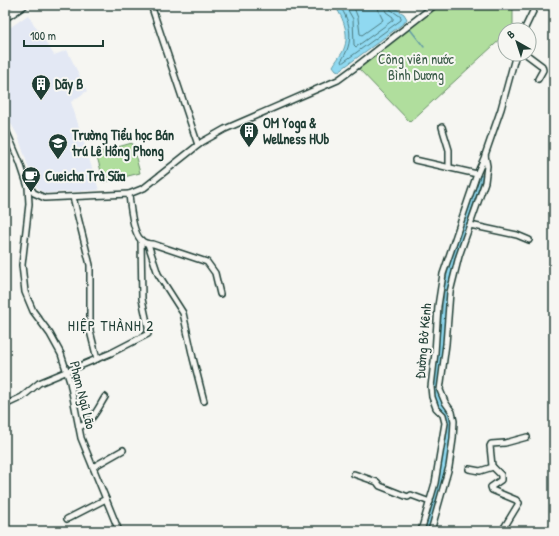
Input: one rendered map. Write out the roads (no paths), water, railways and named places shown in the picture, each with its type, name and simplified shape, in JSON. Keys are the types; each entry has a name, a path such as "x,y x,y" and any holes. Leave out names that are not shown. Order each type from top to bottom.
{"highway":[{"path":"5,17 23,5"}],"street":[{"path":"151,5 198,145"},
{"path":"26,183 34,193 45,198 129,194 144,188 198,145 225,130 338,80 353,70 435,5"},
{"path":"528,22 536,5"},
{"name":"Đường Bờ Kênh","path":"421,531 435,484 445,423 443,415 436,408 432,397 431,387 439,299 443,274 501,109 514,62"},
{"path":"537,62 542,66 542,70 538,78"},
{"path":"442,127 449,150 449,168"},
{"name":"Phạm Ngũ Lão","path":"5,128 20,162 26,183 29,204 22,265 24,292 33,311 50,334 61,354 67,371 81,438 119,531"},
{"path":"431,531 449,467 453,439 454,421 452,412 445,402 440,390 446,344 450,292 459,256 485,182 487,166 485,155"},
{"path":"415,160 477,174"},
{"path":"5,405 22,397 39,383 112,353 148,334 142,299 141,240 134,226 129,194"},
{"path":"73,197 90,265 90,331 97,359"},
{"path":"470,225 529,240"},
{"path":"141,240 148,244 153,244 207,262 215,274 220,294"},
{"path":"148,244 158,274 183,313 204,401"},
{"path":"79,428 84,426 90,420 105,397"},
{"path":"502,531 519,503 516,500 492,490 491,487 498,484 501,480 501,475 493,467 490,446 491,444 527,437"},
{"path":"94,467 123,450"},
{"path":"470,469 480,471 493,467"},
{"path":"354,474 373,480 380,486 408,497 411,495 430,502"},
{"path":"66,519 106,499"}],"water":[{"path":"334,5 390,5 404,14 407,19 404,23 339,71 333,66 345,47 346,34 341,16"},
{"path":"480,175 483,175 449,284 439,391 451,419 451,448 428,531 424,531 436,490 447,433 447,420 438,408 433,391 445,284 455,242"}],"waterway":[{"path":"409,28 424,47"}],"place":[{"name":"Dãy B","path":"41,101"},
{"name":"OM Yoga & Wellness HUb","path":"249,148"},
{"name":"Trường Tiểu học Bán trú Lê Hồng Phong","path":"58,160"},
{"name":"Cueicha Trà Sữa","path":"31,193"}],"district":[{"name":"HIỆP THÀNH 2","path":"111,326"}],"park label":[{"name":"Công viên nước Bình Dương","path":"416,68"}]}
